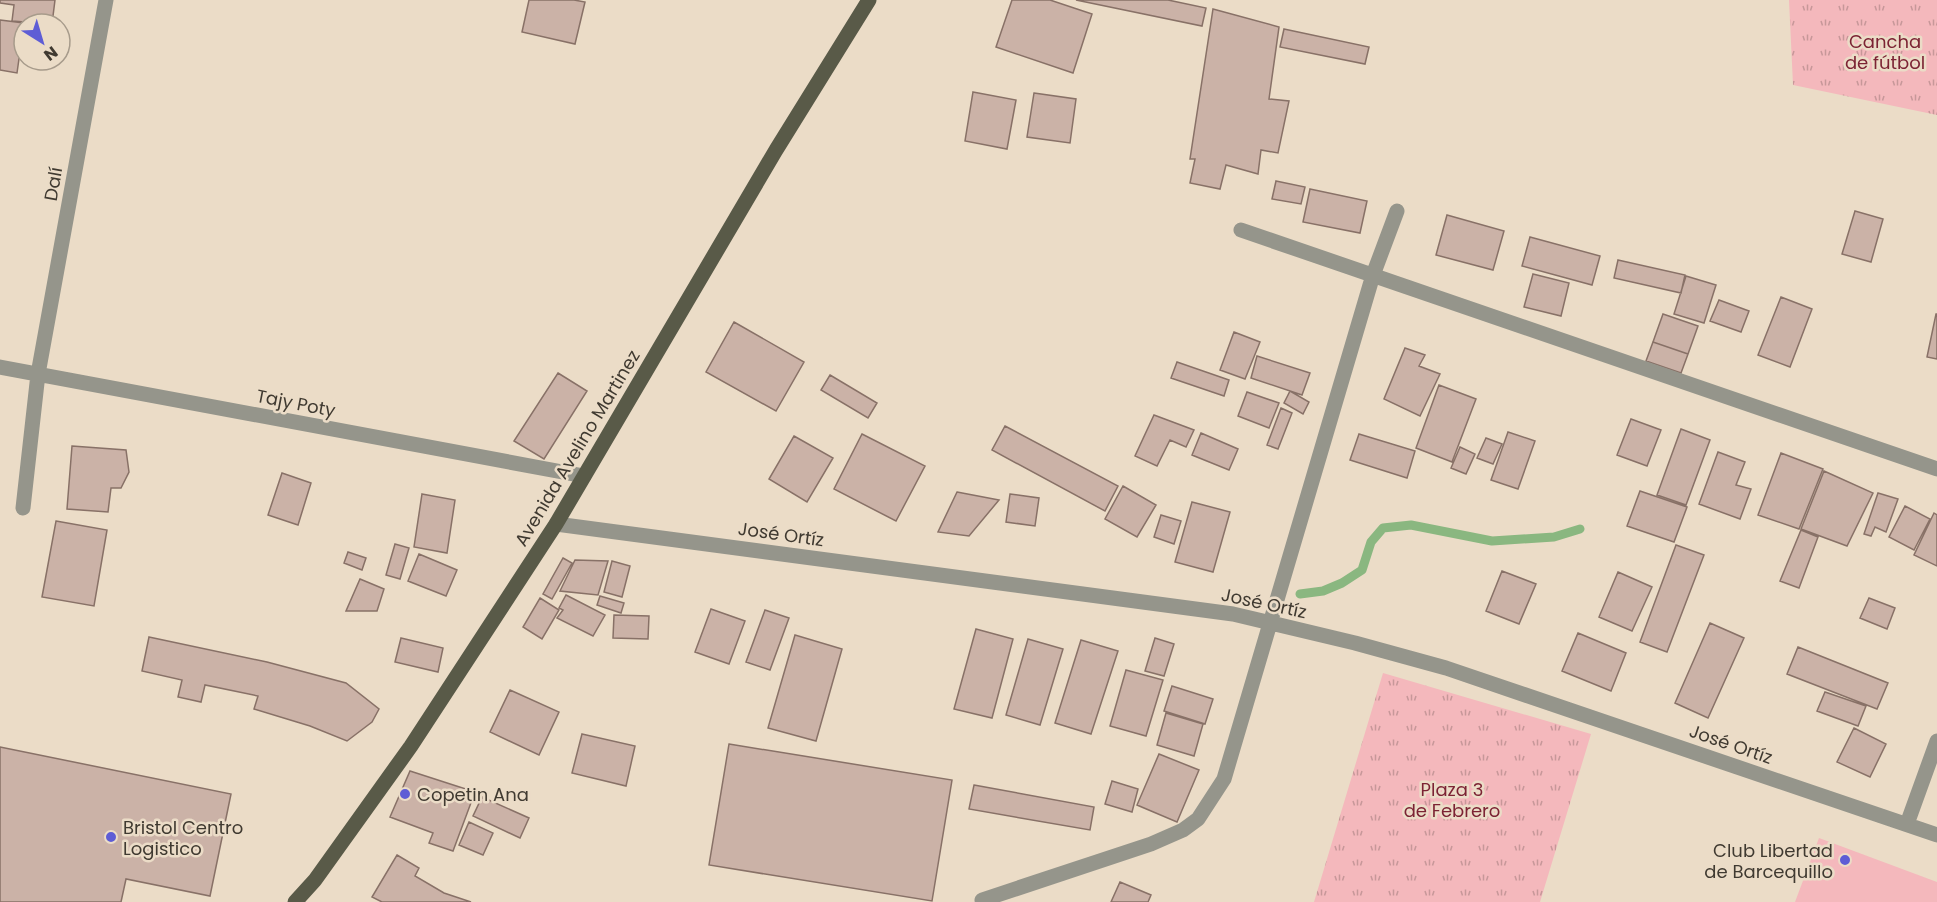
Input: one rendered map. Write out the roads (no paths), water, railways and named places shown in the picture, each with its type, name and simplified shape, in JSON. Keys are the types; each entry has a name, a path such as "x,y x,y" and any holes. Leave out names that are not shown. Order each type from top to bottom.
{"main road":[{"name":"Avenida Avelino Martinez","path":"295,902 315,880 411,746 556,524 776,150 869,0"}],"street":[{"name":"Dalí","path":"23,508 38,374 106,0"},
{"path":"982,900 1183,830 1198,819 1208,806 1224,779 1272,623 1373,275 1397,211"},
{"path":"1241,230 1937,469"},
{"name":"Tajy Poty","path":"0,367 584,476"},
{"name":"José Ortíz","path":"556,524 1233,614 1446,668 1937,835"},
{"path":"1907,824 1937,741"}],"waterway":[{"path":"1300,594 1323,591 1342,583 1362,570 1371,542 1383,528 1411,525 1492,541 1554,537 1580,529"}],"place":[{"name":"Copetin Ana","path":"405,794"},
{"name":"Bristol Centro Logistico","path":"111,837"},
{"name":"Club Libertad de Barcequillo","path":"1845,860"}],"park label":[{"name":"Cancha de fútbol","path":"1885,51"},
{"name":"Plaza 3 de Febrero","path":"1452,799"}]}
